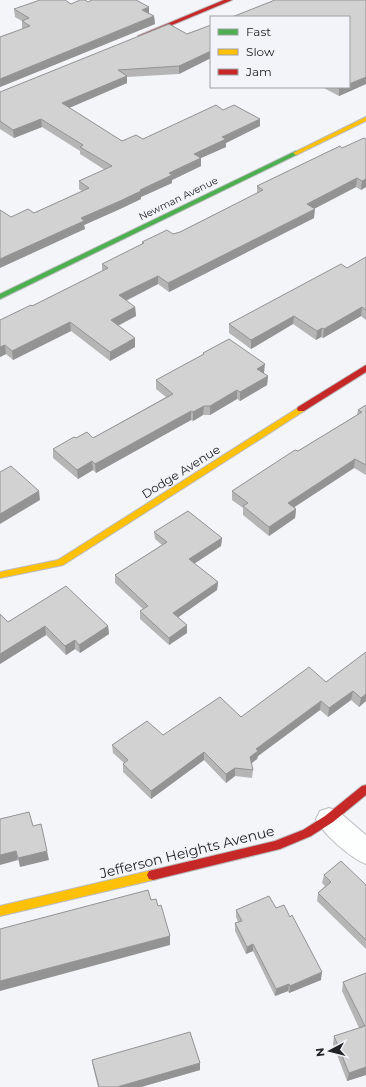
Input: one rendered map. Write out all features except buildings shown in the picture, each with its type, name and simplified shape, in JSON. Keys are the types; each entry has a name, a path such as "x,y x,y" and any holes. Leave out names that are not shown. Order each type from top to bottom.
{"street":[{"path":"133,39 229,0"},
{"name":"Newman Avenue","path":"0,297 366,118"},
{"name":"Dodge Avenue","path":"0,575 60,563 366,368"},
{"name":"Jefferson Heights Avenue","path":"0,911 276,846 307,833 329,819 366,789"},
{"path":"329,819 366,852"}],"traffic: fast":[{"path":"0,297 296,153"}],"traffic: slow":[{"path":"296,153 366,119"},
{"path":"0,575 60,563 301,409"},
{"path":"0,911 153,875"}],"traffic: jam":[{"path":"141,36 229,0"},
{"path":"301,409 366,368"},
{"path":"153,875 276,846 307,833 329,819 366,789"}]}
